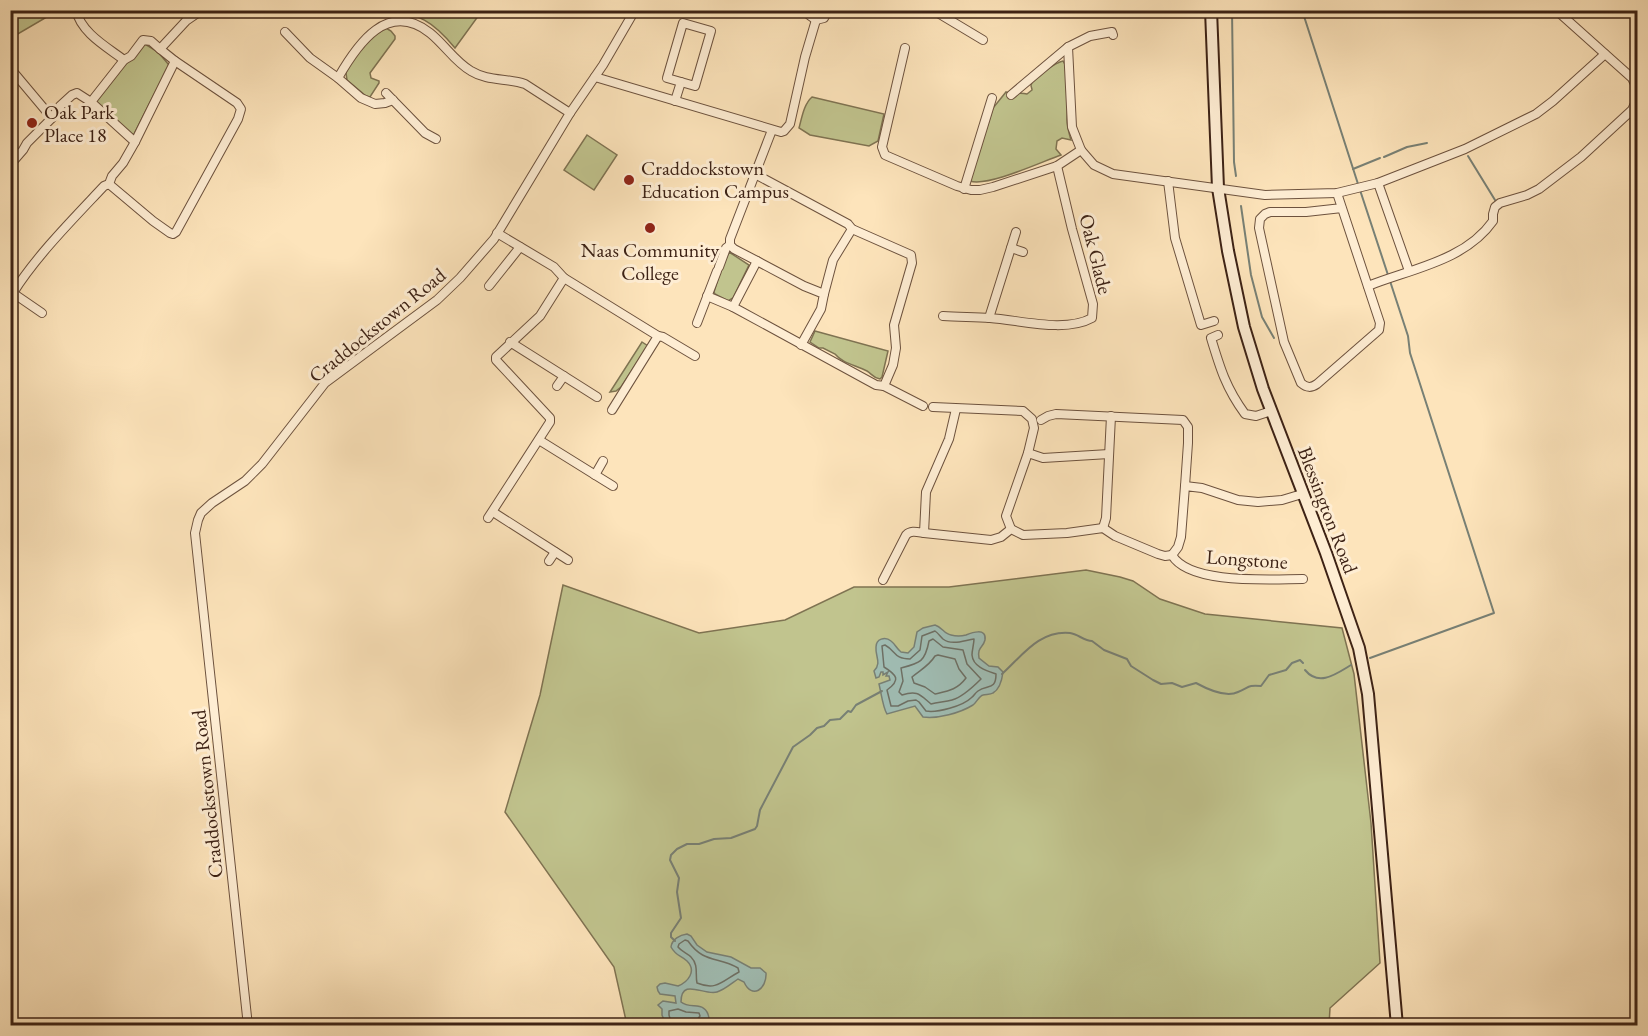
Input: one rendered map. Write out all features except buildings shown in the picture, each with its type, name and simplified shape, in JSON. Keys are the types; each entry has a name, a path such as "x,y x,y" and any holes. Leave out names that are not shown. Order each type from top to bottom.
{"main road":[{"name":"Blessington Road","path":"1211,10 1218,188 1227,251 1244,327 1271,411 1326,553 1359,648 1368,694 1397,1026"}],"street":[{"path":"76,10 78,19 86,30 124,60"},
{"path":"160,49 186,21 202,10"},
{"name":"Craddockstown Road","path":"248,1026 195,533 198,519 212,503 244,481 262,464 325,383 437,300 481,255 497,233 635,10"},
{"path":"807,10 809,15 816,20 825,18 828,10"},
{"path":"933,10 983,40"},
{"path":"1556,10 1632,78 1638,90"},
{"path":"595,77 781,132 790,124 816,20"},
{"path":"338,78 348,59 372,33 393,21 404,21 431,34 471,72 482,77 525,84 570,113"},
{"path":"683,23 711,31 695,86 681,82 667,78 683,23"},
{"path":"285,32 310,58 361,98 375,104 393,100"},
{"path":"1011,95 1068,47 1090,36 1112,32 1113,35"},
{"path":"91,102 143,40 151,41 175,61 237,103 242,109 173,234 153,221 109,183"},
{"path":"1068,47 1072,127 1081,150 1094,165 1113,174 1264,195 1337,193 1364,188 1465,149 1536,114 1554,101 1605,54"},
{"path":"905,48 882,147 883,152 890,157 964,189 980,190 1057,166 1081,150"},
{"path":"42,313 12,292 69,224 109,183 135,142 175,61"},
{"path":"10,68 52,118"},
{"path":"675,101 681,82"},
{"path":"10,165 60,106 72,95 78,93 135,142"},
{"path":"386,93 425,133 436,139"},
{"path":"1368,286 1448,257 1475,239 1493,221 1495,207 1500,203 1539,189 1581,157 1632,110 1638,97"},
{"path":"964,189 992,98"},
{"path":"772,130 730,239 730,245 804,286 824,294"},
{"name":"Oak Glade","path":"943,316 1053,325 1081,324 1092,318 1093,304 1057,166"},
{"path":"755,174 848,224 852,229 911,255 912,263 894,326 896,348 893,365 884,386"},
{"path":"1168,181 1175,238 1201,325 1214,321"},
{"path":"1378,183 1409,272"},
{"path":"1337,193 1342,208 1368,286 1380,323 1379,330 1317,384 1306,387 1301,383 1284,342 1259,228 1260,219 1264,214 1270,212 1306,212 1342,208"},
{"path":"801,345 821,309 833,260 852,229"},
{"path":"989,318 1017,232"},
{"path":"497,233 554,267 564,278 694,356"},
{"path":"696,323 726,248 730,245"},
{"path":"489,286 520,247"},
{"path":"1011,248 1023,252"},
{"path":"733,307 757,261"},
{"path":"564,278 540,316 510,342 498,354 496,360 550,418 550,422 491,515 568,560"},
{"path":"707,296 733,307 876,385 884,386 923,406"},
{"path":"1218,335 1210,338 1221,372 1234,399 1245,414 1256,416 1271,411"},
{"path":"612,410 658,336"},
{"path":"510,342 597,397"},
{"path":"557,386 564,376"},
{"path":"933,407 1023,411 1032,419 1034,423 1028,453 1006,516 1011,529 1023,535 1067,533 1103,528 1115,536 1158,554 1172,555"},
{"path":"924,533 926,492 949,439 956,409"},
{"path":"1041,420 1056,414 1111,416 1106,518 1103,528"},
{"name":"Longstone","path":"1111,416 1183,420 1188,427 1181,537 1172,555 1178,564 1212,576 1304,579"},
{"path":"539,440 614,486"},
{"path":"1028,453 1043,458 1109,454"},
{"path":"595,475 603,461"},
{"path":"1185,486 1202,488 1251,502 1282,500 1302,494"},
{"path":"883,580 909,532 991,540 997,539 1011,529"},
{"path":"549,561 555,552"}],"green space":[{"path":"11,10 57,10 57,11 11,38"},
{"path":"471,10 479,15 455,48 433,25 424,20 406,14 384,17 382,11"},
{"path":"386,28 391,31 395,39 370,73 371,78 379,83 370,97 366,96 347,80 348,66 370,38"},
{"path":"145,44 158,52 169,65 133,136 95,103 126,63 135,57"},
{"path":"1063,61 1069,81 1067,123 1071,140 1062,138 1057,141 1056,149 1061,155 1001,177 978,182 970,181 993,108 1006,92 1027,94 1032,90 1032,82 1036,78"},
{"path":"812,97 884,114 878,141 869,146 810,135 799,128 805,107"},
{"path":"587,135 617,155 594,190 564,170"},
{"path":"729,252 749,265 733,298 728,301 714,292"},
{"path":"815,331 888,351 882,377 876,378 867,371 810,342"},
{"path":"642,342 648,346 621,387 610,392"},
{"path":"1086,570 1133,581 1160,599 1205,614 1342,628 1354,674 1371,823 1380,963 1330,1008 1329,1025 627,1025 614,967 505,812 540,695 563,585 699,633 785,620 854,587 949,587"}],"water":[{"path":"935,625 953,635 984,633 985,640 979,650 979,658 989,666 998,667 1003,672 999,687 992,694 982,696 973,705 949,715 923,717 915,706 887,714 879,684 890,680 889,676 886,676 888,672 883,675 881,672 876,678 874,671 878,665 878,659 876,644 879,640 889,639 901,652 908,653 914,647 917,632"},
{"path":"687,934 707,952 731,957 751,968 760,968 766,973 766,979 762,988 755,991 738,979 717,992 685,990 681,1002 705,1009 709,1018 701,1025 666,1025 662,1009 658,1005 663,1001 676,1003 675,996 660,994 657,987 665,983 678,986 690,976 690,965 671,947 677,938"}],"waterway":[{"path":"1232,10 1236,176"},
{"path":"1302,10 1358,184"},
{"path":"1384,157 1407,147 1427,143"},
{"path":"1468,156 1495,200"},
{"path":"1353,169 1380,158"},
{"path":"1360,190 1388,275"},
{"path":"1241,206 1251,275 1262,317 1274,338"},
{"path":"1370,658 1494,613 1410,353 1408,336 1390,281"},
{"path":"1002,674 1040,640 1059,633 1070,633 1092,641 1104,650 1127,659 1131,666 1161,684 1172,683 1182,687 1196,683 1228,694 1251,686 1261,686 1269,675 1286,670 1292,663 1300,660 1303,663"},
{"path":"1305,670 1316,678 1322,678 1334,675 1351,665"},
{"path":"675,941 671,933 681,918 677,892 679,878 670,860 671,855 687,844 731,838 755,829 760,810 793,747 817,728 824,726 830,720 840,719 848,711 851,712 856,705 882,691"}],"place":[{"name":"Oak Park Place 18","path":"32,123"},
{"name":"Craddockstown Education Campus","path":"629,180"},
{"name":"Naas Community College","path":"650,228"}]}
